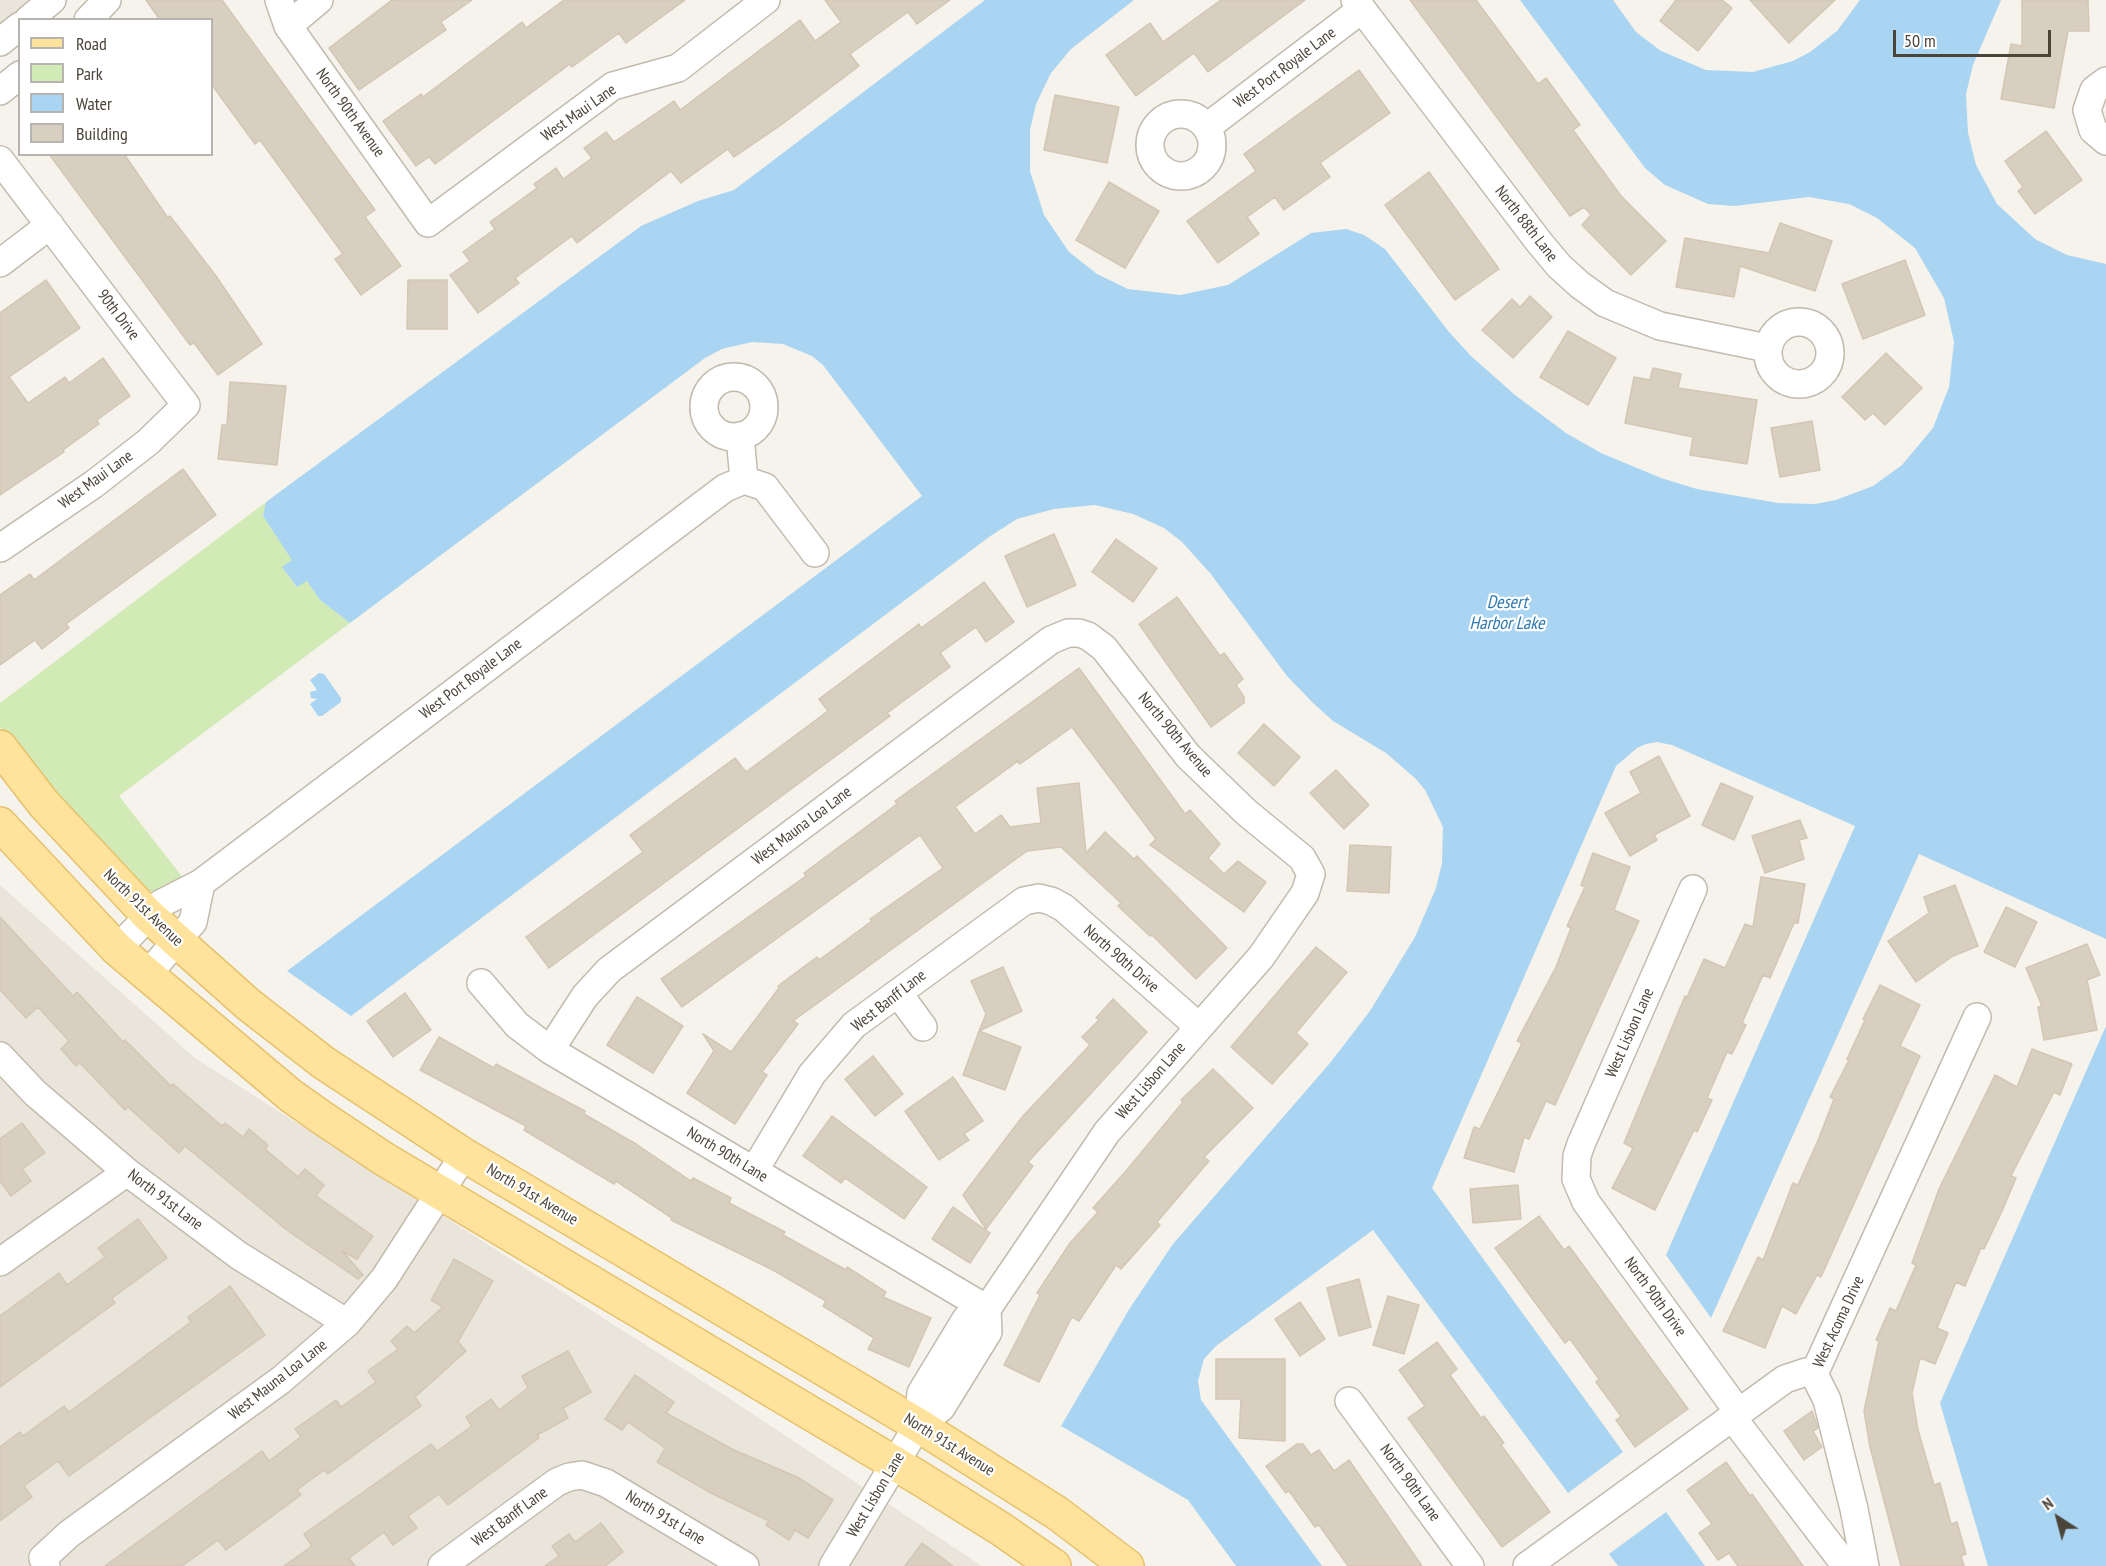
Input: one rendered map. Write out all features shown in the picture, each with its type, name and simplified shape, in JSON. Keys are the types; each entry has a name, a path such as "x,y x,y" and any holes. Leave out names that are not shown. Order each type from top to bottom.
{"main road":[{"name":"North 91st Avenue","path":"0,747 44,804 148,915 249,1005 316,1058 464,1155 918,1425 1057,1513 1127,1566"},
{"path":"0,824 117,949 290,1095 360,1144 895,1464 1001,1529 1054,1566"}],"street":[{"path":"30,18 52,0"},
{"path":"90,18 107,0"},
{"name":"North 90th Avenue","path":"279,0 288,26 428,222"},
{"path":"288,26 319,0"},
{"name":"West Maui Lane","path":"428,222 613,86 678,68 766,0"},
{"name":"West Port Royale Lane","path":"1207,127 1359,5"},
{"name":"North 88th Lane","path":"1359,5 1539,242 1558,266 1580,285 1605,303 1660,326 1767,348"},
{"path":"0,42 18,28"},
{"path":"0,91 18,77"},
{"path":"2106,81 2094,90 2087,110 2093,130 2106,141"},
{"path":"0,160 50,225 0,263"},
{"name":"90th Drive","path":"50,225 186,405"},
{"name":"West Maui Lane","path":"0,548 94,484 148,442 186,405"},
{"path":"740,436 744,480 765,487 815,553"},
{"name":"West Port Royale Lane","path":"117,949 148,915 172,896 201,883 725,488 744,480"},
{"name":"West Mauna Loa Lane","path":"550,1050 585,996 609,970 1051,640 1068,633 1079,633"},
{"name":"North 90th Avenue","path":"1079,633 1088,636 1104,648 1188,756 1246,812 1302,858"},
{"name":"West Lisbon Lane","path":"833,1566 918,1425 921,1393 966,1319 987,1309 1107,1132 1261,957 1305,893 1311,874 1302,858"},
{"path":"147,975 193,922 201,883"},
{"name":"West Lisbon Lane","path":"1576,1179 1577,1156 1581,1144 1693,890"},
{"name":"North 90th Drive","path":"1039,898 1064,908 1199,1027"},
{"name":"West Banff Lane","path":"754,1171 812,1074 854,1025 1012,908 1024,901 1039,898"},
{"name":"North 90th Lane","path":"481,983 517,1025 550,1050 987,1309"},
{"path":"898,993 923,1027"},
{"name":"West Acoma Drive","path":"1527,1566 1785,1379 1806,1372 1814,1374 1977,1017"},
{"name":"North 91st Lane","path":"0,1056 35,1093 127,1172 238,1255 347,1323"},
{"name":"West Mauna Loa Lane","path":"44,1562 69,1534 299,1367 347,1323 384,1279 464,1155"},
{"path":"0,1262 127,1172"},
{"name":"North 90th Drive","path":"1576,1179 1586,1202 1846,1566"},
{"path":"1814,1374 1827,1400 1865,1566"},
{"name":"North 90th Lane","path":"1349,1401 1470,1566"},
{"name":"West Banff Lane","path":"442,1566 557,1482 582,1475"},
{"name":"North 91st Lane","path":"582,1475 606,1484 746,1566"}],"shaded area":[{"path":"0,0 31,0 0,27"},
{"path":"0,885 195,1058 718,1391 982,1566 0,1566"}],"green space":[{"path":"266,502 263,516 293,560 283,568 297,587 307,580 320,600 350,623 119,796 184,879 158,891 149,891 138,886 59,800 0,727 0,703"}],"water":[{"name":"Desert Harbor Lake","path":"985,0 1134,0 1071,49 1051,73 1036,104 1030,130 1030,171 1044,215 1069,252 1097,274 1128,289 1180,295 1228,285 1311,233 1346,229 1364,235 1385,249 1449,332 1471,356 1515,395 1566,433 1601,453 1661,478 1697,489 1778,503 1815,504 1836,500 1873,486 1902,465 1933,428 1949,387 1954,342 1944,298 1915,248 1877,218 1849,204 1809,197 1734,206 1708,204 1665,185 1645,168 1520,0 1613,0 1636,32 1661,51 1706,70 1753,72 1793,61 1810,52 1837,31 1860,0 2001,0 1973,65 1966,94 1968,133 1976,165 1997,204 2035,239 2067,255 2106,264 2106,939 1919,854 1711,1318 1666,1255 1855,826 1672,745 1657,742 1646,744 1637,748 1616,766 1432,1188 1623,1452 1568,1493 1373,1230 1216,1346 1204,1359 1198,1381 1201,1400 1322,1566 1236,1566 1188,1500 1061,1426 1130,1308 1173,1244 1330,1063 1370,1011 1415,937 1436,888 1442,863 1443,827 1425,790 1416,779 1386,753 1333,721 1313,703 1287,676 1210,573 1182,542 1164,528 1133,514 1095,505 1054,509 1017,519 989,537 351,1016 287,971 922,496 823,365 812,356 783,344 752,342 722,349 705,358 350,623 320,600 307,581 297,587 282,567 292,560 263,516 266,502 641,226 698,201 734,190"},
{"path":"319,673 324,674 341,698 341,702 322,716 318,716 310,704 317,699 311,698 310,692 317,690 310,680"},
{"path":"2106,1026 2106,1566 1988,1566 1940,1403"},
{"path":"1666,1512 1705,1566 1618,1566 1609,1554"}],"building":[{"path":"146,0 222,0 375,210 365,217 401,266 361,295 335,259 343,254 260,140 255,144 213,86 213,18 159,18"},
{"path":"392,0 472,0 441,22 446,30 359,90 329,48"},
{"path":"564,0 685,0 626,43 619,33 572,67 570,64 435,164 429,157 416,166 383,121 421,94 423,97 522,22 526,28"},
{"path":"825,0 950,0 917,24 908,12 850,54 859,66 781,125 734,157 728,149 681,183 671,171 577,243 572,236 515,278 519,283 478,313 450,275 470,261 463,252 495,229 490,222 537,188 534,184 556,168 563,179 592,158 584,148 606,132 614,142 674,101 680,110 800,20 815,41 841,22"},
{"path":"1221,0 1305,0 1208,72 1194,53 1136,96 1106,55 1150,23 1163,42"},
{"path":"1410,0 1476,0 1538,84 1546,78 1580,125 1573,130 1621,196 1666,241 1631,275 1582,225 1591,215 1584,207 1570,216"},
{"path":"1676,0 1722,0 1732,8 1698,51 1660,21"},
{"path":"1750,0 1835,0 1789,43"},
{"path":"2022,0 2088,0 2089,31 2068,31 2054,108 2001,99 2011,44 2022,46"},
{"path":"1359,70 1390,113 1320,163 1330,177 1284,210 1275,197 1247,217 1259,234 1218,263 1187,221 1256,171 1244,154"},
{"path":"1055,95 1119,107 1107,163 1044,150"},
{"path":"2046,131 2082,180 2035,214 2018,191 2023,187 2005,161"},
{"path":"50,156 125,156 168,218 170,216 216,276 262,344 218,375 194,343 190,345"},
{"path":"1429,172 1499,269 1455,300 1385,205"},
{"path":"1109,182 1159,211 1125,268 1076,240"},
{"path":"1780,223 1832,241 1815,291 1740,266 1734,297 1676,287 1685,238 1769,253"},
{"path":"1905,260 1925,315 1863,339 1842,284"},
{"path":"46,280 80,328 9,377 28,403 65,377 69,383 103,358 130,396 97,420 99,424 63,450 64,452 0,495 0,313"},
{"path":"408,280 447,280 447,329 407,329"},
{"path":"1530,296 1552,317 1513,358 1482,330 1512,299 1520,307"},
{"path":"1568,331 1616,358 1588,405 1540,377"},
{"path":"1886,353 1922,388 1885,425 1873,413 1865,420 1842,397"},
{"path":"1653,368 1681,374 1678,388 1757,400 1747,464 1690,455 1693,437 1625,423 1634,377 1650,380"},
{"path":"230,382 286,386 277,465 218,459 222,425 227,425"},
{"path":"1812,421 1820,470 1780,477 1771,428"},
{"path":"183,469 216,515 66,624 69,628 42,649 35,640 0,665 0,595 30,574 34,580"},
{"path":"1054,534 1076,585 1027,607 1005,556"},
{"path":"1116,539 1157,568 1133,602 1092,572"},
{"path":"984,582 1014,622 986,642 976,627 940,653 950,667 887,713 890,716 549,968 526,937 643,852 630,835 735,758 746,772 828,711 819,699 919,624 921,628"},
{"path":"1177,597 1220,656 1224,653 1243,679 1236,685 1244,697 1244,703 1211,727 1139,624"},
{"path":"1079,668 1185,814 1190,810 1220,844 1208,858 1224,874 1238,861 1266,882 1244,912 1150,845 1156,839 1072,727 1020,764 1018,761 955,807 975,834 1001,815 1010,827 1041,823 1037,788 1079,783 1086,853 1105,832 1134,859 1137,856 1227,948 1196,979 1152,935 1150,936 1118,906 1121,903 1061,847 1027,851 793,1021 798,1024 762,1072 767,1075 735,1124 687,1093 714,1051 703,1034 731,1052 779,988 778,986 817,957 819,960 872,921 870,919 943,868 920,835 682,1007 661,979 806,876 804,873 897,804 895,801"},
{"path":"1264,724 1300,757 1274,786 1238,753"},
{"path":"1659,756 1690,816 1654,835 1657,840 1630,856 1605,813 1641,793 1630,772"},
{"path":"1336,770 1369,805 1344,829 1310,793"},
{"path":"1721,783 1753,797 1734,840 1702,825"},
{"path":"1800,820 1807,838 1799,840 1804,859 1765,873 1752,836"},
{"path":"1350,845 1391,847 1389,893 1347,891"},
{"path":"1593,853 1630,867 1614,910 1639,921 1555,1105 1546,1101 1529,1139 1524,1137 1514,1172 1464,1158 1474,1127 1480,1129 1522,1043 1517,1041 1556,967 1571,928 1567,926 1585,887 1581,885"},
{"path":"1761,877 1805,884 1798,923 1794,923 1770,978 1763,975 1742,1023 1746,1025 1732,1054 1727,1052 1707,1098 1712,1100 1697,1132 1694,1130 1655,1210 1612,1188 1633,1148 1624,1143 1685,996 1687,997 1704,959 1725,968 1745,924 1753,927"},
{"path":"1955,885 1978,946 1953,956 1916,982 1888,941 1929,913 1924,897"},
{"path":"2006,907 2037,922 2015,967 1984,952"},
{"path":"0,917 73,996 77,992 123,1042 125,1040 171,1086 173,1084 222,1126 225,1123 243,1137 249,1129 268,1145 265,1149 298,1177 305,1169 324,1185 316,1196 373,1236 357,1259 342,1251 363,1275 358,1279 288,1231 185,1146 179,1153 128,1107 125,1110 80,1063 76,1066 61,1049 69,1041 38,1007 26,1018 0,990"},
{"path":"2087,944 2100,975 2087,980 2097,1030 2044,1040 2038,1007 2042,1006 2026,968"},
{"path":"1316,947 1347,972 1296,1033 1308,1044 1272,1084 1231,1047"},
{"path":"1003,967 1022,1011 979,1031 986,1014 971,981"},
{"path":"1880,985 1920,1005 1900,1046 1920,1056 1821,1277 1817,1275 1796,1314 1782,1306 1765,1348 1723,1331 1758,1257 1763,1260 1793,1183 1798,1185 1834,1099 1830,1097 1849,1060 1847,1059 1865,1020 1863,1019"},
{"path":"405,993 431,1030 393,1057 367,1021"},
{"path":"637,997 683,1026 653,1073 607,1045"},
{"path":"1113,999 1147,1032 1028,1162 1033,1166 986,1229 963,1195 1023,1116 1090,1045 1082,1037 1099,1020 1096,1018"},
{"path":"979,1031 1021,1047 1005,1090 963,1075"},
{"path":"439,1037 494,1068 496,1064 585,1111 584,1114 636,1144 691,1181 693,1178 731,1198 729,1203 785,1232 783,1235 846,1270 847,1267 886,1292 883,1297 931,1318 909,1367 868,1349 874,1338 823,1306 826,1301 773,1270 671,1220 672,1218 616,1181 614,1184 524,1130 526,1126 420,1070"},
{"path":"2032,1049 2072,1064 2060,1095 2054,1092 2011,1176 2016,1178 1965,1286 1956,1282 1937,1328 1948,1333 1935,1364 1920,1358 1912,1393 1918,1430 1934,1485 1940,1483 1951,1524 1957,1522 1966,1554 1961,1556 1964,1566 1901,1566 1870,1447 1864,1411 1879,1341 1876,1340 1890,1308 1896,1311 1916,1265 1912,1263 1939,1189 1995,1075 2017,1087"},
{"path":"873,1056 903,1094 875,1116 845,1079"},
{"path":"1213,1069 1253,1108 1204,1157 1209,1161 1157,1222 1160,1225 1121,1269 1116,1265 1079,1321 1072,1317 1039,1382 1004,1365 1040,1295 1037,1293 1070,1243 1098,1212 1093,1208 1183,1102 1181,1100"},
{"path":"953,1077 983,1121 964,1134 969,1140 939,1160 905,1111"},
{"path":"832,1116 927,1187 904,1219 845,1178 841,1183 803,1156"},
{"path":"22,1123 45,1153 22,1169 31,1181 11,1196 0,1181 0,1139"},
{"path":"1518,1185 1521,1219 1473,1223 1470,1189"},
{"path":"953,1207 990,1233 970,1263 932,1239"},
{"path":"1539,1216 1564,1250 1569,1246 1688,1409 1635,1447 1616,1420 1621,1416 1596,1382 1599,1379 1570,1339 1565,1343 1495,1248"},
{"path":"138,1219 167,1258 112,1298 115,1303 0,1387 0,1316 59,1273 67,1285 105,1257 98,1248"},
{"path":"454,1259 493,1281 458,1342 466,1351 415,1397 421,1406 328,1474 324,1470 297,1490 301,1495 226,1550 218,1540 182,1566 105,1566 262,1451 269,1461 301,1437 295,1429 336,1400 341,1407 376,1382 368,1371 398,1349 391,1341 407,1326 414,1333 443,1307 431,1300"},
{"path":"1359,1279 1371,1327 1339,1336 1327,1288"},
{"path":"230,1286 265,1335 69,1476 58,1461 24,1486 32,1497 0,1521 0,1447 20,1432 23,1436 64,1406 69,1412 191,1322 188,1317"},
{"path":"1388,1296 1419,1305 1404,1354 1373,1345"},
{"path":"1300,1302 1325,1339 1300,1356 1275,1319"},
{"path":"1437,1342 1457,1369 1450,1375 1481,1418 1484,1416 1504,1443 1501,1445 1550,1512 1502,1547 1408,1418 1425,1406 1399,1370"},
{"path":"568,1351 591,1392 563,1408 568,1418 537,1435 539,1438 448,1505 439,1494 408,1516 417,1528 393,1545 384,1532 349,1558 355,1566 284,1566 312,1546 304,1534 431,1444 437,1451 472,1426 466,1417 491,1399 499,1410 528,1388 522,1376"},
{"path":"1216,1359 1285,1359 1285,1441 1239,1438 1241,1399 1216,1399"},
{"path":"635,1375 674,1402 666,1413 734,1450 797,1477 833,1500 808,1538 795,1530 789,1540 766,1525 769,1521 713,1494 657,1462 665,1448 628,1422 622,1430 605,1419"},
{"path":"1812,1411 1818,1428 1813,1431 1822,1447 1804,1460 1784,1431"},
{"path":"1297,1444 1303,1444 1311,1455 1319,1450 1334,1471 1349,1460 1422,1566 1348,1566 1319,1525 1315,1527 1289,1491 1286,1493 1266,1466"},
{"path":"1726,1462 1750,1496 1752,1494 1803,1566 1738,1566 1729,1553 1718,1560 1699,1533 1712,1524 1687,1490"},
{"path":"601,1523 623,1552 605,1566 545,1566 559,1556 552,1546 569,1534 575,1542"},
{"path":"922,1543 953,1566 905,1566"}]}
